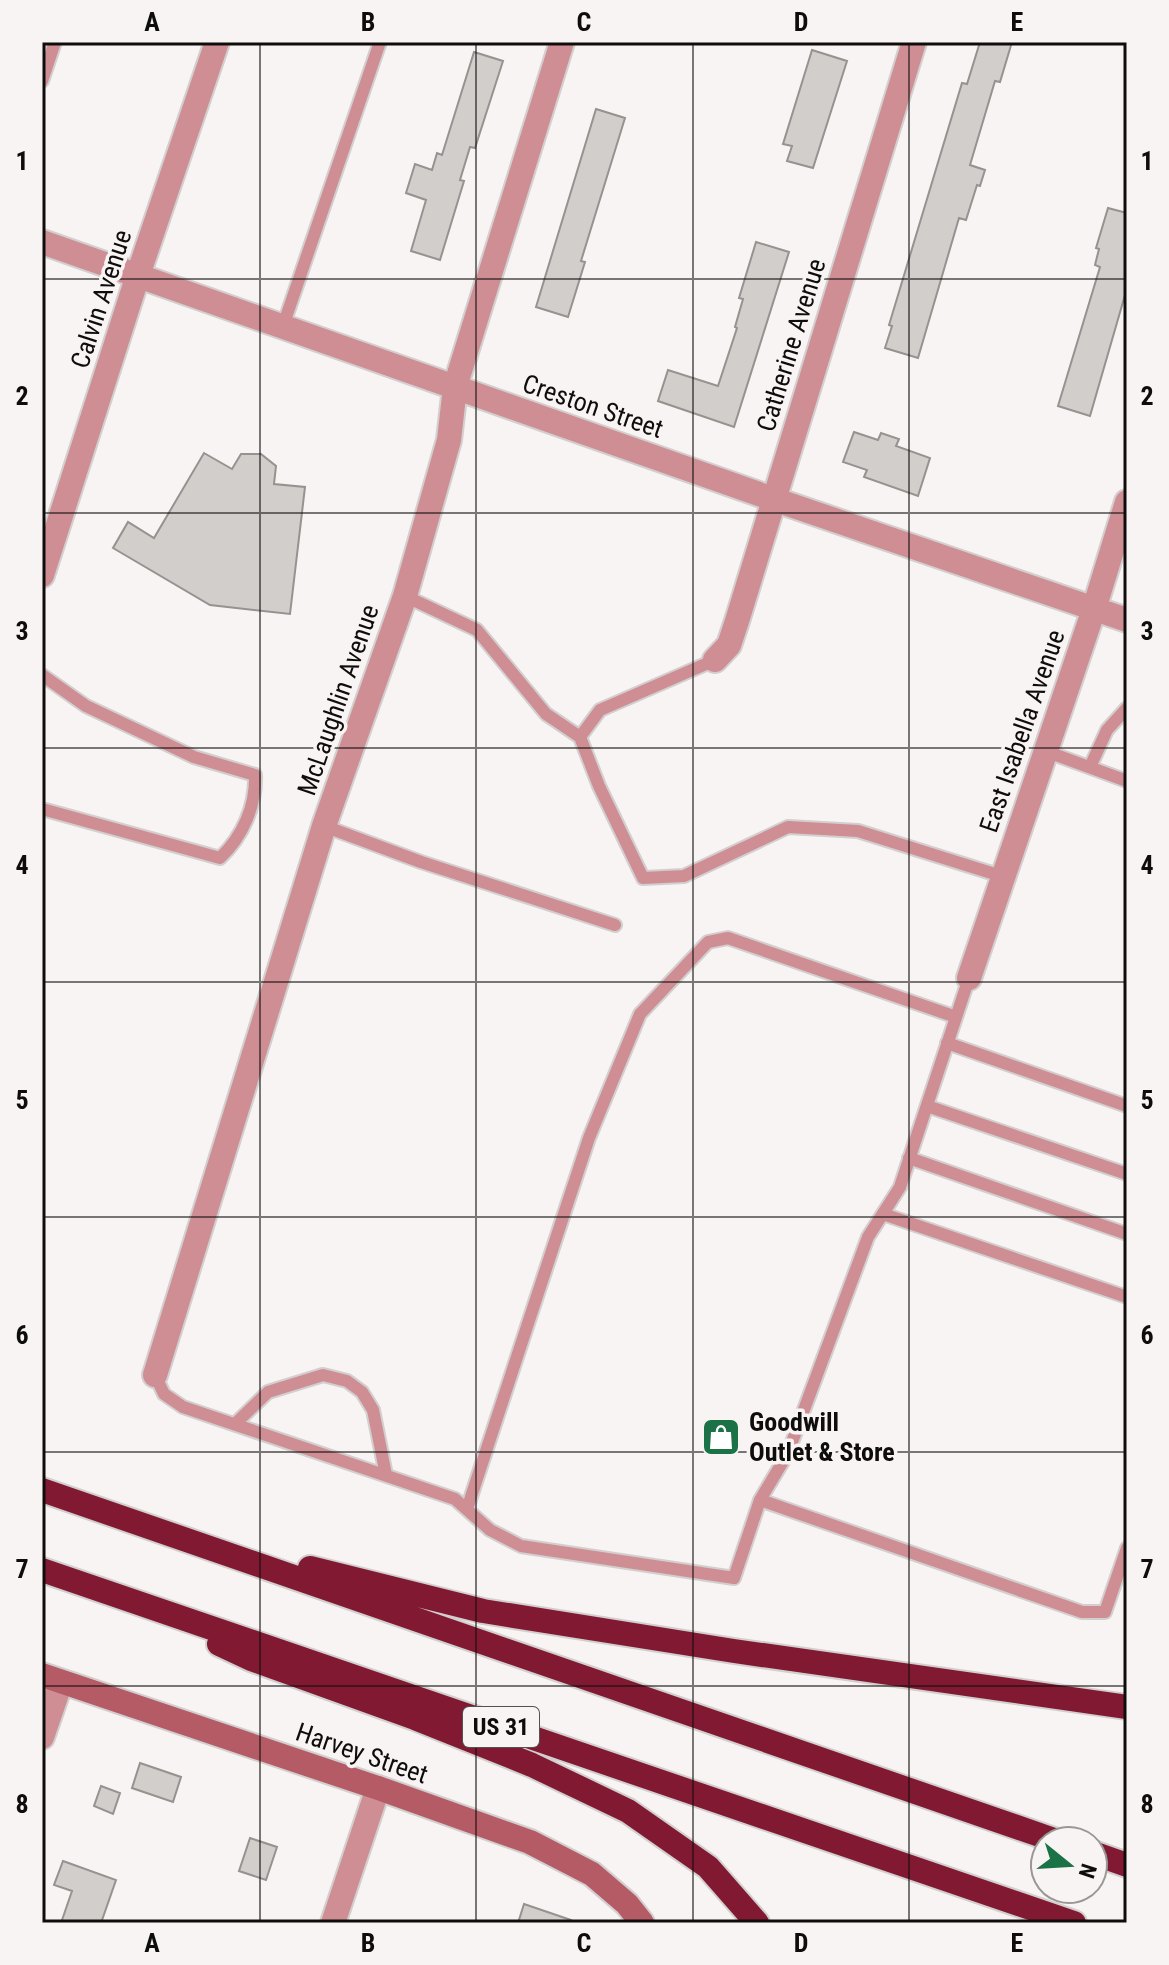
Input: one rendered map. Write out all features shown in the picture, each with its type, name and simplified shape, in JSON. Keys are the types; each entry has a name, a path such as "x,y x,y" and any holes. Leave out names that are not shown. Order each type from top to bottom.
{"highway":[{"path":"42,1490 1029,1831"},
{"path":"164,1532 483,1611 734,1651 1127,1707"},
{"name":"US 31","path":"42,1570 1074,1923"},
{"path":"139,1603 251,1659 415,1718 532,1765 628,1811 708,1867 757,1923"}],"street":[{"name":"Calvin Avenue","path":"42,575 217,42"},
{"name":"McLaughlin Avenue","path":"155,1375 324,826 405,596 449,440 455,387 562,42"},
{"name":"Catherine Avenue","path":"715,660 729,645 914,42"},
{"name":"Creston Street","path":"42,242 1127,620"},
{"name":"East Isabella Avenue","path":"969,978 1127,502"},
{"path":"42,1737 52,1678"},
{"name":"Harvey Street","path":"52,1678 530,1842 592,1874 627,1904 642,1923"},
{"path":"333,1923 378,1788"}],"lane":[{"path":"42,81 55,42"},
{"path":"283,326 380,42"},
{"path":"405,596 477,630 546,714 580,737 599,786 643,878 684,876 788,827 858,831 1001,876"},
{"path":"580,737 600,710 715,660"},
{"path":"42,675 86,706 194,757 255,775 255,793 247,820 233,846 220,858 42,809"},
{"path":"1090,767 1107,730 1127,708"},
{"path":"1045,751 1127,781"},
{"path":"324,826 421,862 615,925"},
{"path":"467,1509 589,1138 614,1073 640,1014 708,942 728,938 956,1017"},
{"path":"155,1375 164,1394 183,1407 455,1499 490,1530 521,1546 734,1578 760,1500 788,1453 868,1237 900,1187 969,978"},
{"path":"947,1043 1127,1106"},
{"path":"927,1106 1127,1174"},
{"path":"909,1158 1127,1234"},
{"path":"883,1214 1127,1297"},
{"path":"235,1424 268,1392 323,1375 347,1381 362,1392 373,1410 386,1475"},
{"path":"760,1500 1082,1612 1105,1612 1121,1584 1127,1548"}],"building":[{"path":"980,42 1012,42 1000,82 995,81 970,165 985,170 966,220 959,218 918,358 885,348 892,326 889,325 962,83 967,84"},
{"path":"812,50 847,61 813,168 787,161 792,146 783,144"},
{"path":"474,52 503,61 475,148 470,147 460,180 464,181 440,260 411,251 426,200 406,193 415,164 432,170 437,153 442,155"},
{"path":"596,109 625,118 581,261 585,262 568,317 536,307"},
{"path":"1108,208 1127,213 1127,288 1090,416 1058,406 1100,267 1095,265 1099,249 1096,248"},
{"path":"756,242 789,252 734,427 658,401 668,370 718,386 737,328 743,299 739,298"},
{"path":"854,432 878,440 881,433 899,439 896,446 930,458 918,496 864,477 867,470 843,462"},
{"path":"204,453 232,469 241,454 261,454 276,466 274,484 305,487 290,614 210,605 113,548 128,522 154,538"},
{"path":"140,1763 181,1777 173,1802 132,1788"},
{"path":"101,1786 120,1793 113,1814 94,1806"},
{"path":"250,1838 277,1847 266,1880 239,1871"},
{"path":"63,1861 116,1880 101,1923 61,1923 72,1891 54,1885"},
{"path":"524,1904 571,1920 571,1923 518,1923"}],"place":[{"name":"Goodwill Outlet & Store","path":"721,1437"}]}
